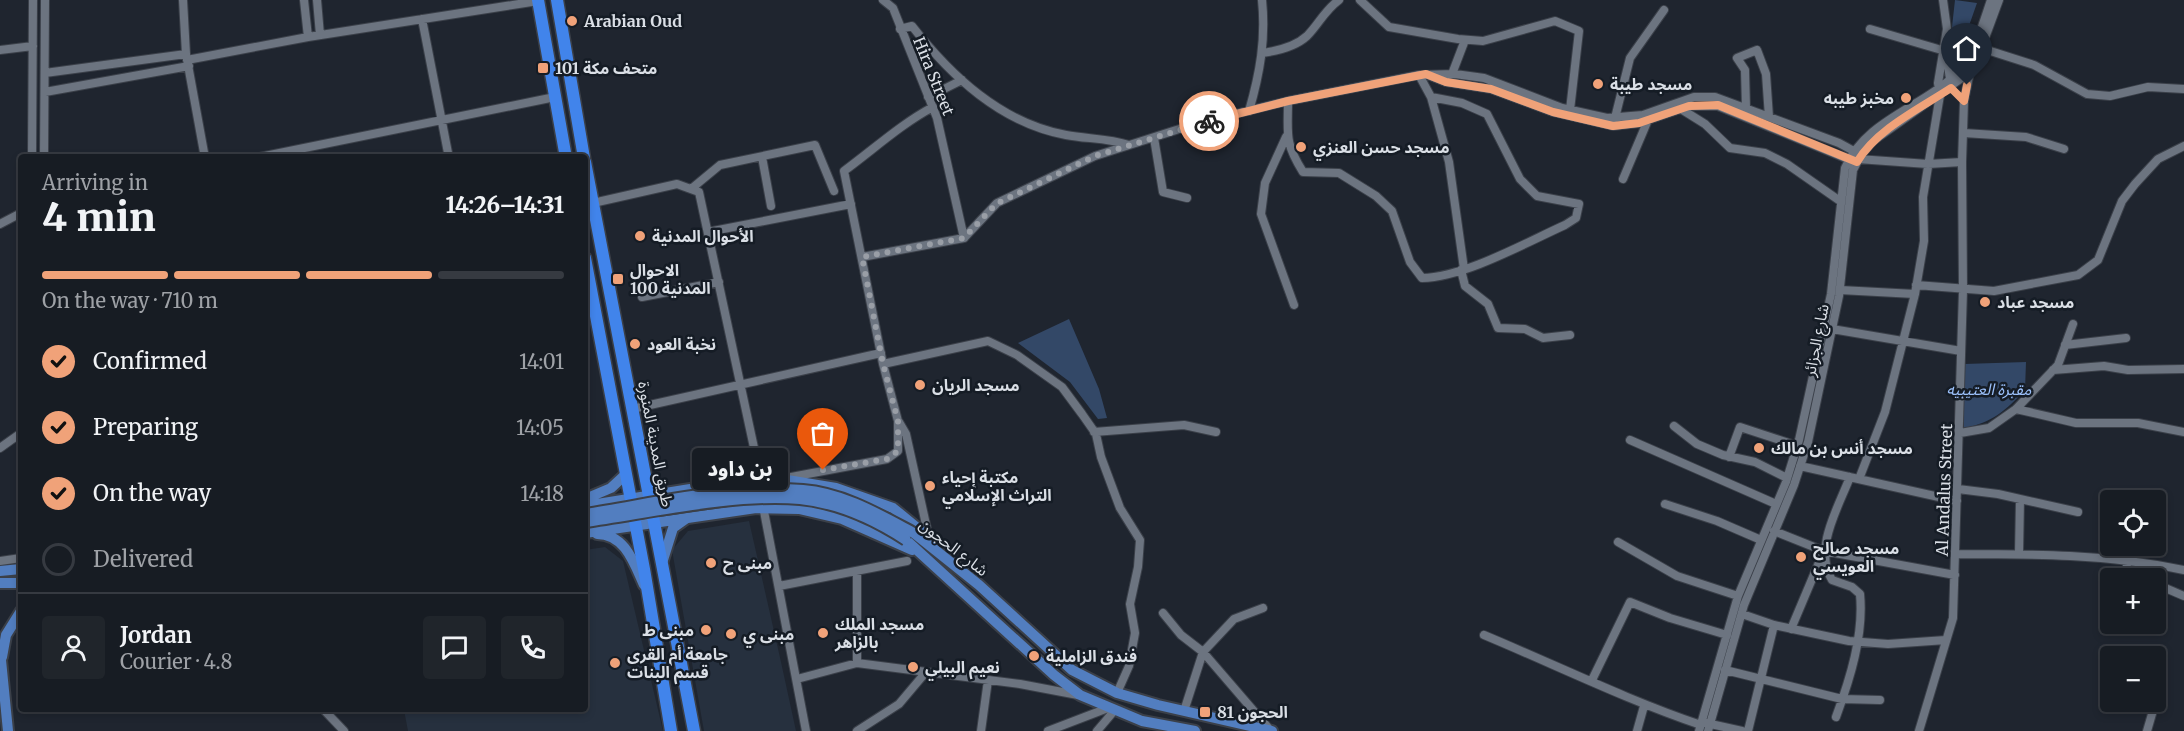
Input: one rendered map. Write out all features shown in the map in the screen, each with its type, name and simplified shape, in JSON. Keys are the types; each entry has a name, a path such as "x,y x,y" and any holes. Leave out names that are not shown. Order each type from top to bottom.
{"highway":[{"path":"538,0 565,154"},
{"path":"557,0 583,154"},
{"name":"طريق المدينة المنورة","path":"588,177 650,496 661,570 694,731"},
{"path":"588,274 647,592 670,731"}],"main road":[{"path":"588,498 611,488 625,475"},
{"path":"588,506 758,480 781,479 836,488 893,508 915,524 951,562"},
{"name":"شارع الحجون","path":"588,514 742,491 805,490 862,505 951,562 1072,670 1117,693 1272,731"},
{"name":"شارع الحجون","path":"588,522 737,501 800,499 846,509 910,536 923,555 1054,675 1080,695 1111,710 1142,720 1195,731"},
{"path":"588,533 654,521 763,509 799,509 842,519 923,555"},
{"path":"661,570 665,548 673,528 690,517"},
{"path":"588,534 607,534 623,544 647,592"},
{"path":"0,571 18,569"},
{"path":"0,583 18,582"},
{"path":"8,731 1,655 6,634 18,616"}],"street":[{"path":"32,154 33,0"},
{"path":"44,154 45,0"},
{"path":"183,0 188,60 204,154"},
{"path":"304,0 308,37"},
{"path":"317,0 320,35"},
{"path":"45,92 188,60 308,37 538,0"},
{"name":"Hira Street","path":"884,0 892,4 900,29 938,118 964,238"},
{"path":"1249,111 1260,73 1265,28 1262,0"},
{"path":"1262,53 1283,50 1306,37 1325,11 1339,0"},
{"path":"1360,0 1389,27 1465,40 1483,41 1555,21 1579,31 1570,110"},
{"path":"1791,629 1854,478 1885,412 1916,289 1924,241 1923,197 1945,51 1947,29 1943,0"},
{"path":"1856,157 1879,136 1939,91 1968,58 1991,0"},
{"path":"1939,91 1949,87 1971,69 1982,48 2000,0"},
{"path":"1615,118 1630,58 1664,10"},
{"path":"422,19 448,154"},
{"path":"900,29 912,26 962,80 995,106 1034,125 1065,135 1107,138 1131,145"},
{"path":"1870,29 1945,51"},
{"path":"1452,74 1465,40"},
{"path":"0,50 33,46"},
{"path":"1982,48 2034,65 2087,94 2110,96 2148,87 2184,89"},
{"path":"1746,108 1745,70 1737,58 1757,50 1766,74 1769,117"},
{"path":"1945,51 1950,78 1949,87"},
{"path":"45,73 188,60"},
{"name":"Al Andalus Street","path":"1919,731 1953,618 1960,433 1964,101 1971,69"},
{"path":"862,257 964,238 996,204 1095,156 1288,101 1423,75 1452,74 1498,82 1570,110 1615,118 1643,115 1702,96 1720,98 1769,117 1856,157"},
{"path":"1423,75 1449,162 1465,286 1488,304 1497,328 1525,329 1543,338 1570,335"},
{"path":"1423,75 1446,82 1491,89 1545,110 1587,121 1622,126 1648,120 1681,108 1706,104 1724,107 1856,157 1928,164 1962,162"},
{"path":"928,97 962,80"},
{"path":"1949,87 1964,101"},
{"path":"275,154 555,97"},
{"path":"1286,137 1293,157 1303,172 1339,173 1349,177 1392,211 1410,262 1422,278 1437,278 1462,270 1566,225 1576,218 1579,204 1537,196 1520,179 1486,114 1462,103 1431,97"},
{"path":"1288,101 1286,137 1265,183 1261,214 1294,305"},
{"path":"781,479 887,459 898,451 898,421 883,364 844,171 887,140 903,123 933,107"},
{"path":"1681,108 1705,124 1730,148 1766,153 1787,164 1840,201"},
{"path":"1623,179 1648,120"},
{"path":"1964,133 2026,137 2064,149"},
{"path":"1154,138 1163,192 1187,198"},
{"path":"691,189 720,165 815,145 834,191"},
{"path":"1840,290 2016,288 2078,275 2098,260 2122,201 2135,184 2158,159 2184,146"},
{"path":"762,156 771,206"},
{"name":"شارع الجزائر","path":"1704,727 1738,596 1787,478 1797,446 1831,294 1842,177 1856,157"},
{"name":"شارع الجزائر","path":"1704,727 1742,614 1800,466 1840,290 1851,179 1856,157"},
{"path":"593,203 677,184 699,192 759,471 758,480 763,509 806,731"},
{"path":"708,232 851,204"},
{"path":"0,224 18,215"},
{"path":"642,297 719,282"},
{"path":"1960,433 1989,428 2016,409 2058,365 2073,324"},
{"path":"1832,329 1961,351"},
{"path":"2065,345 2126,338"},
{"path":"883,364 988,341 1017,355 1062,387 1094,432 1120,508 1140,540 1138,567 1130,604 1135,633 1129,666 1117,693"},
{"path":"632,409 881,353"},
{"path":"2053,370 2104,366 2128,369 2184,369"},
{"path":"2016,409 2076,423 2138,423 2184,432"},
{"path":"898,421 906,434 929,539"},
{"path":"1094,432 1184,425 1216,432"},
{"path":"1674,426 1696,444 1729,457 1755,462 1787,478"},
{"path":"1729,457 1740,427 1797,446"},
{"path":"0,448 18,435"},
{"path":"1630,440 1776,504"},
{"path":"1800,466 1957,501"},
{"path":"1958,489 2020,499 2078,512"},
{"path":"2019,554 2020,499"},
{"path":"1665,504 1717,521 1761,540"},
{"path":"1774,531 1824,551 1954,575"},
{"path":"1618,542 1677,576 1738,596"},
{"path":"1824,551 1825,569 1832,580 1852,587 1860,594 1862,612 1857,641 1836,717"},
{"path":"1955,554 2019,554 2128,559 2184,570"},
{"path":"0,561 18,558"},
{"path":"2126,568 2128,559"},
{"path":"779,586 907,561"},
{"path":"857,571 857,663"},
{"path":"2166,588 2184,596"},
{"path":"1592,680 1630,602 1670,618 1727,635"},
{"path":"1184,711 1203,652 1234,618 1263,608"},
{"path":"1162,613 1181,635 1203,652 1272,731"},
{"path":"1742,614 1791,629 1857,641 1888,644 1946,640"},
{"path":"1748,731 1774,625"},
{"path":"1484,635 1592,680 1644,706 1704,727 1742,731"},
{"path":"796,679 857,663 1080,695"},
{"path":"1725,670 1842,699 1880,700"},
{"path":"858,731 899,704 926,672"},
{"path":"981,731 988,680"},
{"path":"1637,731 1644,706"},
{"path":"1048,731 1111,710"},
{"path":"1097,731 1111,710"},
{"path":"326,712 344,731"},
{"path":"2147,731 2153,712"}],"shaded area":[{"name":"مبنى ي","path":"749,521 796,731 704,731 672,550 688,531"},
{"name":"جامعة أم القرى قسم البنات","path":"605,547 623,561 663,731 408,731 404,712 588,712 588,550"}],"green space":[{"path":"1955,0 1977,3 1964,40 1951,36"},
{"path":"1069,319 1099,389 1107,418 1098,419 1070,382 1018,343"},
{"name":"مقبرة العتيبيه","path":"2026,362 2025,390 1998,415 1983,423 1964,428 1964,364"}],"way so far":[{"path":"823,470 887,459 898,451 898,421 883,364 862,257 964,238 996,204 1095,156 1209,121"}],"place":[{"name":"Arabian Oud","path":"572,21"},
{"name":"متحف مكة 101","path":"543,68"},
{"name":"مسجد طيبة","path":"1598,84"},
{"name":"مخبز طيبه","path":"1906,98"},
{"name":"مسجد حسن العنزي","path":"1301,147"},
{"name":"الأحوال المدنية","path":"640,236"},
{"name":"الاحوال المدنية 100","path":"618,279"},
{"name":"مسجد عباد","path":"1985,302"},
{"name":"نخبة العود","path":"635,344"},
{"name":"مسجد الريان","path":"920,385"},
{"name":"مسجد أنس بن مالك","path":"1759,448"},
{"name":"بن داود","path":"823,470"},
{"name":"مكتبة إحياء التراث الإسلامي","path":"930,486"},
{"name":"مسجد صالح العويسي","path":"1801,557"},
{"name":"مبنى ح","path":"711,563"},
{"name":"مبنى ط","path":"706,630"},
{"name":"مسجد الملك بالزاهر","path":"823,633"},
{"name":"مبنى ي","path":"731,634"},
{"name":"فندق الزاملية","path":"1034,656"},
{"name":"جامعة أم القرى قسم البنات","path":"615,663"},
{"name":"نعيم البيلي","path":"913,667"},
{"name":"الحجون 81","path":"1205,712"}],"route":[{"path":"1209,121 1288,101 1426,74 1446,82 1472,84 1491,89 1536,107 1613,126 1639,123 1689,106 1718,105 1857,162 1866,148 1879,136 1951,88 1959,93 1964,101 1967,85"}]}
